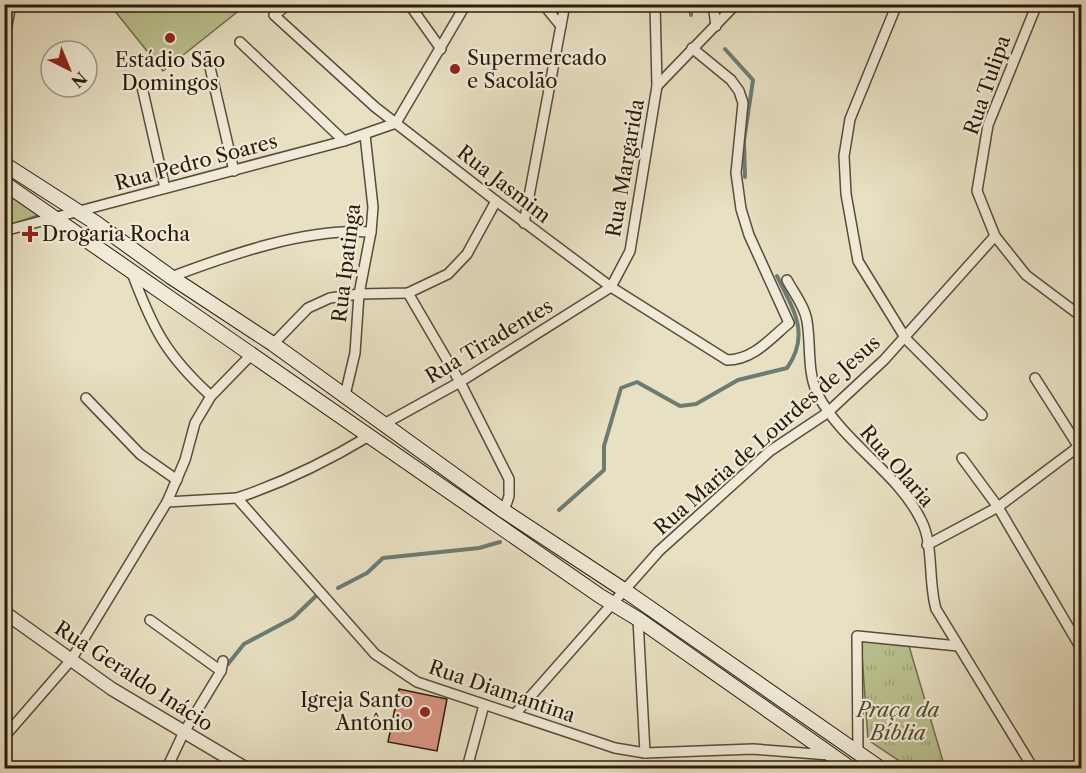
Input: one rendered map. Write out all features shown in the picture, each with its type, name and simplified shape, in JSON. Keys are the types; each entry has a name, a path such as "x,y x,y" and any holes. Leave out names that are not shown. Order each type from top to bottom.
{"main road":[{"path":"4,164 273,344 504,511 624,590 880,768"},
{"path":"4,183 58,218 132,273 253,353 612,604 638,619 850,768"}],"street":[{"path":"4,42 11,4"},
{"name":"Rua Jasmim","path":"289,4 274,15 396,123 495,201 611,287 727,360 740,360 750,355 789,322 753,243 741,209 736,173 742,103 739,91 731,80 692,48"},
{"path":"409,4 441,49"},
{"path":"396,123 441,49 465,4"},
{"path":"543,4 561,26"},
{"path":"524,223 565,4"},
{"name":"Rua Margarida","path":"611,287 630,251 657,86 655,4"},
{"path":"713,4 716,26"},
{"path":"657,86 736,4"},
{"path":"897,4 850,119 844,156 846,194 858,261 906,339 982,415"},
{"name":"Rua Tulipa","path":"1037,4 988,125 977,191 995,236 1026,275 1082,317"},
{"path":"240,42 344,141"},
{"path":"209,63 234,171"},
{"path":"142,87 165,188"},
{"name":"Rua Pedro Soares","path":"4,231 344,141 396,123"},
{"name":"Rua Ipatinga","path":"345,394 355,353 359,294 371,232 373,207 365,135"},
{"path":"273,344 308,308 330,298 359,294 408,293 448,274 467,254 495,201"},
{"path":"171,277 221,258 328,232 371,232"},
{"name":"Rua Maria de Lourdes de Jesus","path":"515,714 659,551 771,451 827,413 906,339 995,236"},
{"path":"132,273 150,323 165,349 211,396"},
{"name":"Rua Olaria","path":"787,280 807,320 815,390 827,413 909,501 922,521 927,545 930,590 936,609 1033,768"},
{"name":"Rua Tiradentes","path":"384,424 460,382 611,287"},
{"path":"408,293 460,382 508,479 509,496 504,511"},
{"path":"4,737 71,660 167,502 177,480 195,423 211,396 253,353"},
{"path":"927,545 998,507 1080,447 1035,378"},
{"path":"86,398 140,454 177,480"},
{"path":"167,502 237,498 324,464 369,436"},
{"path":"962,458 998,507 1082,650"},
{"name":"Rua Diamantina","path":"237,498 375,654 417,682 615,748 645,753 753,749 829,755"},
{"name":"Rua Geraldo Inácio","path":"4,612 71,660 183,734 245,768"},
{"path":"638,619 645,753"},
{"path":"150,620 222,666 183,734 167,768"},
{"path":"858,753 857,636 958,646"},
{"path":"467,768 484,705"}],"green space":[{"name":"Estádio São Domingos","path":"110,5 246,5 163,71"},
{"path":"5,189 41,214 5,227"},
{"name":"Praça da Bíblia","path":"861,640 909,646 945,768 910,768 868,740"}],"building":[{"path":"399,689 447,699 437,751 388,742"}],"waterway":[{"path":"690,4 691,15"},
{"path":"725,49 753,80 744,141 745,177"},
{"path":"559,510 604,470 604,446 621,388 637,382 680,406 696,404 738,380 787,368 794,356 799,333 794,311 777,276"},
{"path":"338,588 367,573 383,558 479,548 500,542"},
{"path":"228,664 244,644 293,618 317,595"}],"place":[{"name":"Estádio São Domingos","path":"170,38"},
{"name":"Supermercado e Sacolão","path":"455,69"},
{"name":"Drogaria Rocha","path":"30,234"},
{"name":"Igreja Santo Antônio","path":"425,712"}]}
